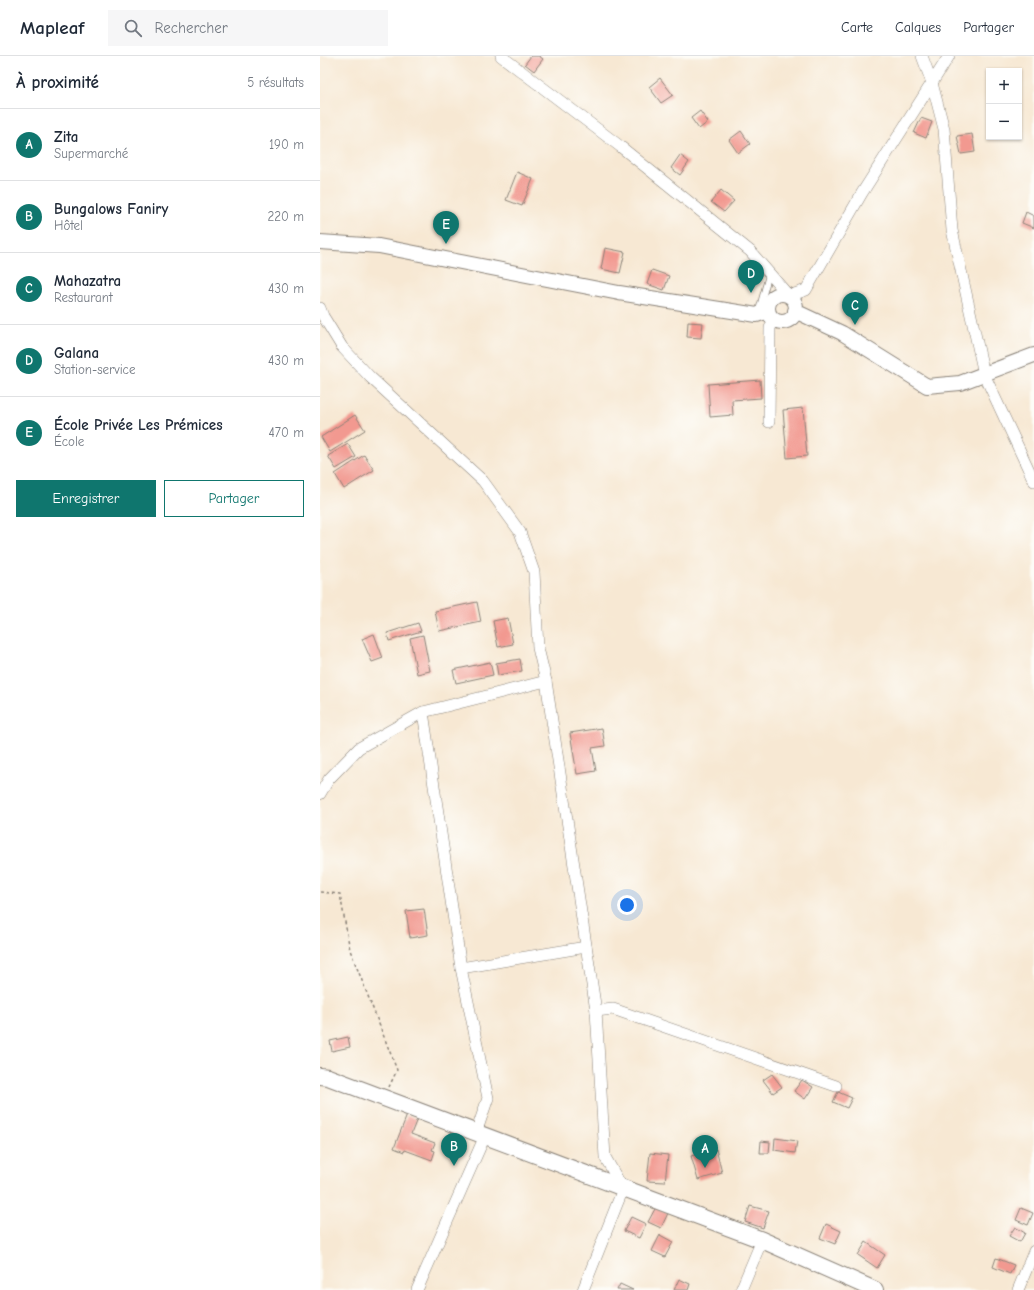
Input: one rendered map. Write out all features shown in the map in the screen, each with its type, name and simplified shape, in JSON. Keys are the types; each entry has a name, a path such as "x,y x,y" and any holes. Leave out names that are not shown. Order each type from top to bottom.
{"main road":[{"path":"320,1076 328,1077 382,1097 623,1189 762,1240 875,1290"}],"street":[{"path":"320,242 379,246 619,293 766,315 780,322 786,321 792,317 795,312 794,300 750,251 621,147 501,56"},
{"path":"922,56 932,83 944,129 952,230 984,374 1034,481"},
{"path":"769,422 770,328 766,315 768,302 773,296 781,293 789,296 806,290 862,193 949,56"},
{"path":"320,308 323,316 342,347 370,378 483,481 520,532 534,572 538,648 546,680 596,1011 605,1157 623,1189 583,1290"},
{"path":"795,312 842,333 927,386 960,383 1034,355"},
{"path":"320,794 329,779 359,748 424,712 546,680"},
{"path":"417,1290 481,1134 488,1098 461,968 424,712"},
{"path":"461,968 586,947"},
{"path":"596,1011 613,1009 836,1086"},
{"path":"741,1290 762,1240"},
{"path":"1018,1290 1034,1251"}],"lane":[{"path":"766,315 769,273"}],"path":[{"path":"320,892 340,894 350,950 397,1070 390,1086 382,1097"}],"building":[{"path":"531,56 539,56 543,59 534,71 525,64"},
{"path":"660,78 673,95 661,103 649,87"},
{"path":"700,111 708,122 699,129 691,118"},
{"path":"921,118 932,122 926,138 914,133"},
{"path":"741,131 750,144 738,153 729,140"},
{"path":"972,134 975,152 961,154 957,136"},
{"path":"680,155 689,162 680,175 671,168"},
{"path":"517,172 533,179 522,206 506,200"},
{"path":"721,190 734,201 724,212 711,202"},
{"path":"1026,212 1034,216 1034,228 1022,223"},
{"path":"605,248 625,252 620,273 601,269"},
{"path":"652,270 669,276 664,290 647,284"},
{"path":"688,322 703,323 701,338 687,337"},
{"path":"760,380 761,398 732,400 733,415 710,417 708,384"},
{"path":"803,408 807,456 787,458 783,410"},
{"path":"355,415 365,430 330,452 321,437"},
{"path":"348,444 356,457 336,469 328,456"},
{"path":"364,455 374,470 344,489 335,474"},
{"path":"477,602 481,622 439,631 435,611"},
{"path":"508,618 513,644 498,647 493,621"},
{"path":"418,623 421,631 389,641 387,633"},
{"path":"374,634 383,658 372,662 362,639"},
{"path":"423,635 430,671 417,674 410,638"},
{"path":"520,659 522,671 498,675 496,663"},
{"path":"490,662 493,675 456,683 453,670"},
{"path":"602,728 605,746 592,748 596,771 577,774 570,733"},
{"path":"424,909 428,935 410,938 406,911"},
{"path":"348,1037 350,1047 332,1051 330,1041"},
{"path":"772,1074 782,1087 773,1093 763,1080"},
{"path":"802,1080 813,1087 805,1099 794,1091"},
{"path":"838,1092 852,1098 847,1108 833,1102"},
{"path":"407,1115 417,1119 411,1134 435,1143 432,1150 435,1151 432,1160 405,1150 404,1152 394,1148"},
{"path":"775,1138 797,1141 795,1153 774,1150"},
{"path":"761,1141 770,1142 769,1153 760,1153"},
{"path":"716,1149 722,1173 698,1180 691,1156"},
{"path":"650,1153 668,1155 665,1182 647,1181"},
{"path":"750,1206 769,1211 763,1228 745,1222"},
{"path":"656,1207 668,1213 661,1228 648,1222"},
{"path":"1021,1208 1033,1213 1028,1225 1016,1220"},
{"path":"631,1217 646,1224 639,1238 624,1231"},
{"path":"826,1224 841,1231 835,1244 820,1238"},
{"path":"1015,1227 1025,1233 1020,1242 1009,1236"},
{"path":"660,1235 673,1242 665,1257 652,1251"},
{"path":"866,1242 885,1255 877,1268 858,1255"},
{"path":"996,1258 1014,1265 1010,1274 993,1267"},
{"path":"679,1279 690,1284 688,1290 674,1290"},
{"path":"620,1284 633,1290 617,1290"}],"place":[{"name":"École Privée Les Prémices","path":"446,244"},
{"name":"Galana","path":"751,293"},
{"name":"Mahazatra","path":"855,325"},
{"name":"Bungalows Faniry","path":"454,1166"},
{"name":"Zita","path":"705,1168"}]}
